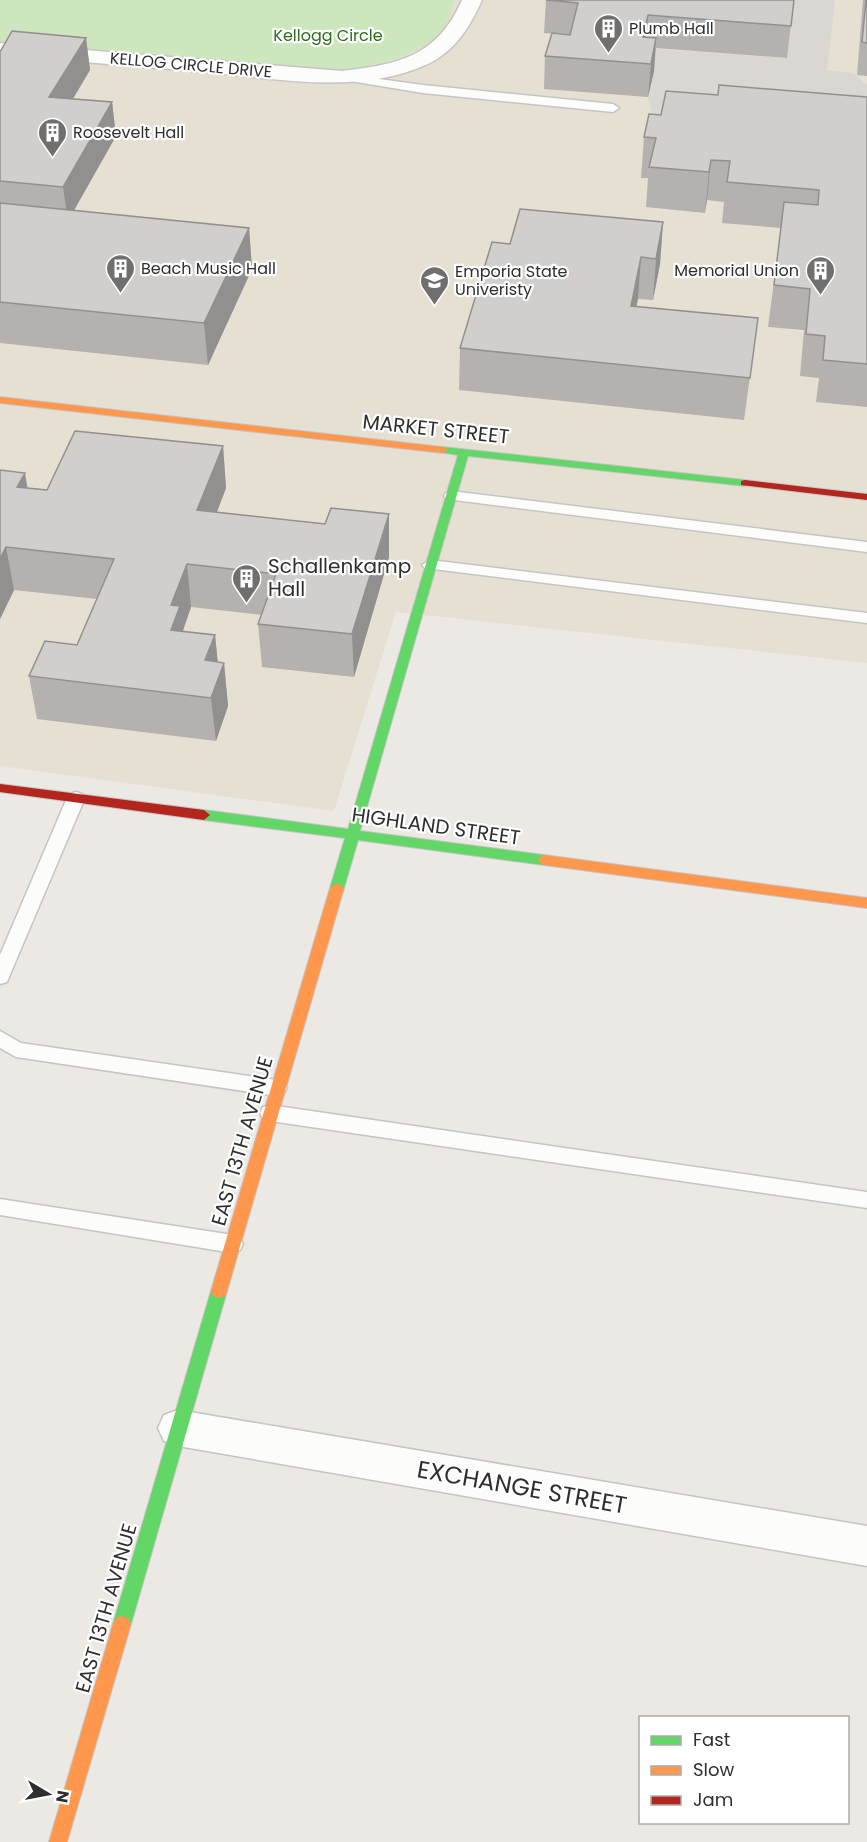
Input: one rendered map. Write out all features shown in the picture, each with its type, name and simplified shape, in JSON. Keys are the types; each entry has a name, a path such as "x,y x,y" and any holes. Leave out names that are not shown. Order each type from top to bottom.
{"street":[{"name":"KELLOG CIRCLE DRIVE","path":"0,49 342,77 381,71 417,60 446,44 458,32 472,0"},
{"name":"MARKET STREET","path":"0,400 867,496"},
{"name":"EAST 13TH AVENUE","path":"58,1842 464,452"},
{"name":"HIGHLAND STREET","path":"0,788 867,903"},
{"name":"EXCHANGE STREET","path":"178,1428 867,1546"}],"lane":[{"path":"342,77 423,89 613,108"},
{"path":"451,496 867,547"},
{"path":"430,565 867,618"},
{"path":"0,977 75,798"},
{"path":"0,1038 16,1050 277,1088"},
{"path":"270,1113 867,1200"},
{"path":"0,1207 234,1244"}],"shaded area":[{"name":"Emporia State Univeristy","path":"0,0 867,0 867,663 396,612 334,811 0,766"},
{"path":"795,0 835,0 827,70 853,73 867,85 867,137 653,117 648,97 654,71 645,48 787,58"}],"green space":[{"name":"Kellogg Circle","path":"0,0 455,0 445,26 425,46 396,59 336,71 0,43"}],"building":[{"path":"546,0 794,0 791,26 648,15 643,37 656,38 651,64 545,56 552,33 570,35 578,3"},
{"path":"867,0 867,43 862,42"},
{"name":"Roosevelt Hall","path":"12,31 86,38 49,97 112,102 63,187 0,181 0,52"},
{"name":"Memorial Union","path":"719,85 867,97 867,364 823,360 825,336 806,334 810,289 774,285 784,202 818,205 819,190 727,182 730,161 711,160 709,172 649,167 656,138 644,137 649,114 661,115 666,91 718,95"},
{"path":"0,203 249,228 204,323 0,302"},
{"path":"520,209 663,222 656,259 641,257 631,306 758,318 750,378 460,348 492,242 510,244"},
{"path":"75,431 223,446 197,510 325,524 331,508 389,514 352,634 258,624 276,574 187,564 171,605 180,606 171,630 215,635 205,660 224,663 211,698 29,676 45,641 77,645 114,559 6,547 0,559 0,470 25,473 17,487 47,490"}],"traffic: fast":[{"path":"443,450 745,483"},
{"path":"337,888 464,452"},
{"path":"204,815 544,860"},
{"path":"122,1624 219,1291"}],"traffic: slow":[{"path":"0,400 443,450"},
{"path":"544,860 867,903"},
{"path":"219,1291 337,888"},
{"path":"58,1842 122,1624"}],"traffic: jam":[{"path":"745,483 867,497"},
{"path":"0,788 204,815"}],"place":[{"name":"Plumb Hall","path":"608,54"},
{"name":"Roosevelt Hall","path":"52,158"},
{"name":"Beach Music Hall","path":"120,294"},
{"name":"Memorial Union","path":"820,296"},
{"name":"Emporia State Univeristy","path":"434,306"},
{"name":"Schallenkamp Hall","path":"247,604"}]}
